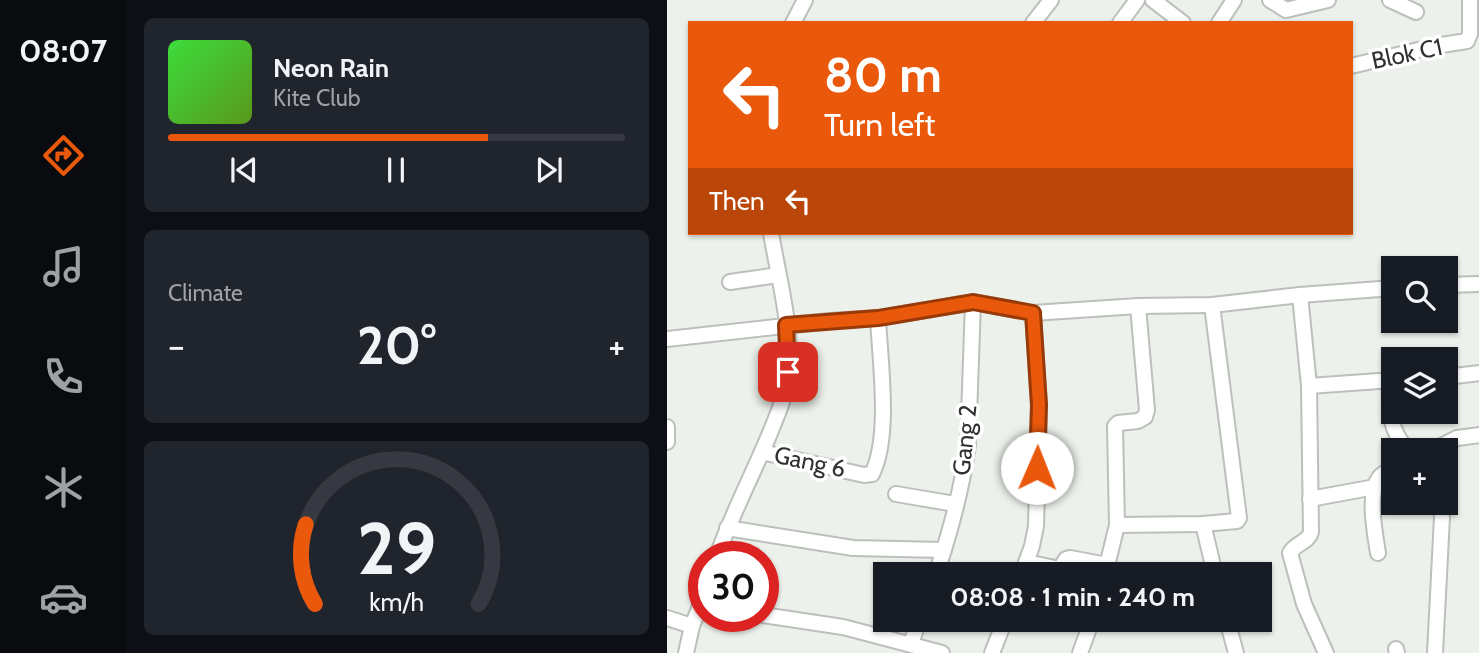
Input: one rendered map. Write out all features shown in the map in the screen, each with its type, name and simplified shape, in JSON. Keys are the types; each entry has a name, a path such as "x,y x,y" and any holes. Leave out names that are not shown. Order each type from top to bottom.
{"street":[{"path":"794,21 805,0"},
{"path":"1034,21 1050,0"},
{"path":"1121,21 1137,0"},
{"path":"1153,0 1180,21"},
{"path":"1220,21 1234,0"},
{"path":"1270,0 1286,10 1328,0"},
{"path":"1390,0 1417,12"},
{"name":"Blok C1","path":"1353,66 1467,41 1470,34 1470,0"},
{"path":"722,541 762,452 787,387 789,355 786,325 771,235"},
{"path":"730,282 778,275"},
{"path":"1458,285 1479,284"},
{"path":"667,338 878,318 973,302 1033,313 1138,306 1212,305 1381,289"},
{"path":"1300,295 1309,386 1310,536 1290,553 1304,604 1326,653"},
{"name":"Gang 2","path":"940,562 968,445 973,302"},
{"path":"1117,525 1203,524 1239,519 1212,305"},
{"path":"1108,562 1117,525 1116,426 1118,423 1138,421 1145,417 1147,410 1138,306"},
{"path":"1026,562 1036,526 1039,405 1033,313"},
{"name":"Gang 6","path":"762,452 872,474 878,462 881,445 882,389 878,318"},
{"path":"1458,376 1479,373"},
{"path":"1309,386 1381,381"},
{"path":"667,427 667,442"},
{"path":"1457,438 1479,435"},
{"path":"1378,553 1374,523 1375,488 1381,474"},
{"path":"1310,499 1375,488"},
{"path":"896,494 955,504"},
{"path":"1435,653 1442,515"},
{"path":"1203,524 1212,562"},
{"path":"727,528 853,548 944,550"},
{"path":"1064,562 1070,558 1082,562"},
{"path":"779,617 843,627 942,653"},
{"path":"667,618 688,625"},
{"path":"686,653 691,632"},
{"path":"911,644 916,632"},
{"path":"992,653 1000,632"},
{"path":"1081,653 1088,632"},
{"path":"1230,632 1236,653"}],"route":[{"path":"788,372 786,325 878,318 973,302 1033,313 1039,405 1037,468"}]}
